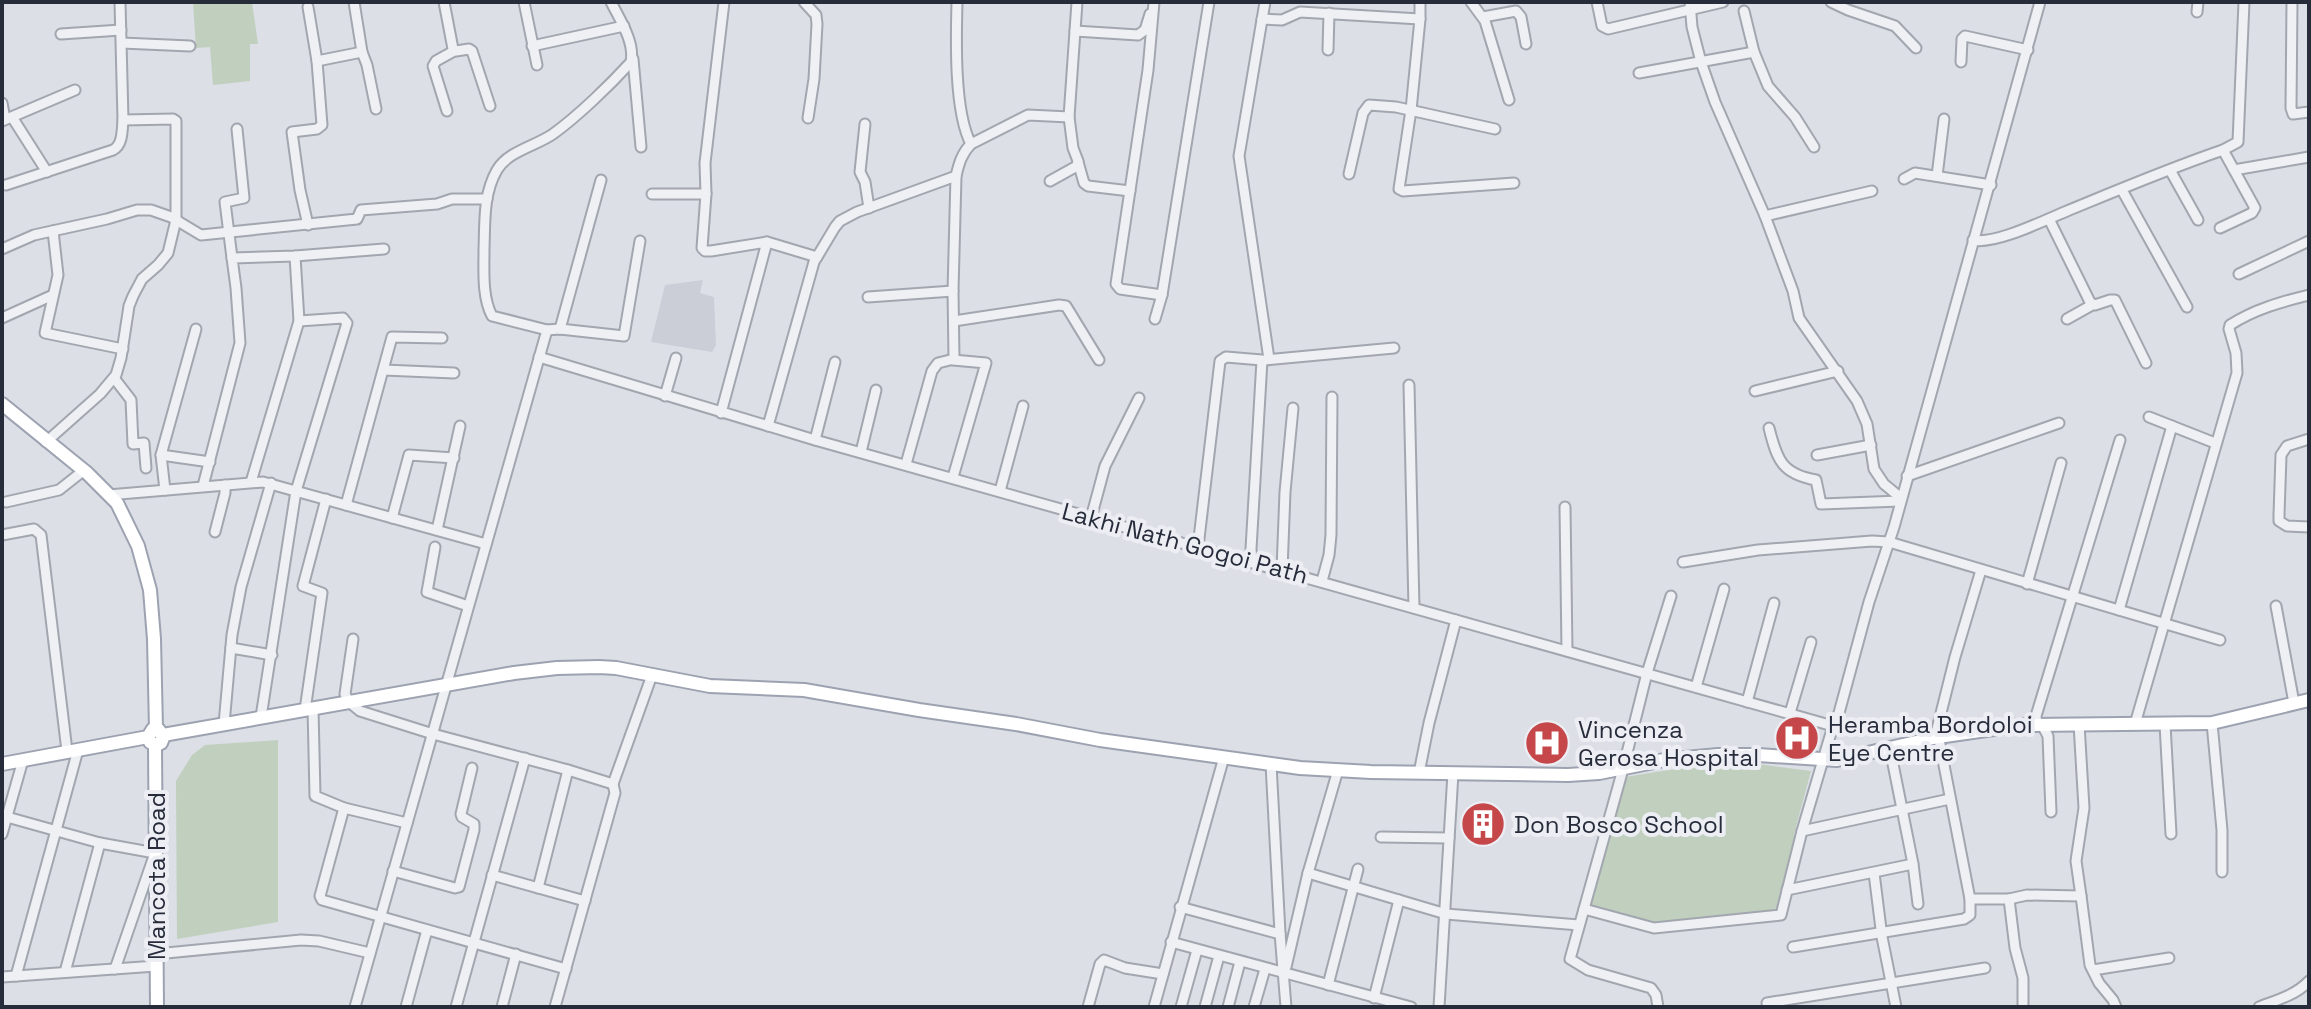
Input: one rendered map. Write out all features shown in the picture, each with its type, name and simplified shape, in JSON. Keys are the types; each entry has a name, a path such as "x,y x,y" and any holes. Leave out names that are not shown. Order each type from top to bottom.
{"main road":[{"name":"Mancota Road","path":"2,404 117,503 138,546 150,590 154,639 157,1007"},
{"path":"2,764 514,673 578,667 616,668 724,687 804,690 1100,740 1271,764 1419,773 1568,775 1623,769 1664,760 1735,754 1823,760 1849,758 1938,737 2005,727 2212,723 2309,700"}],"street":[{"path":"6,185 118,148 123,120 120,2"},
{"path":"354,2 376,109"},
{"path":"444,2 454,51"},
{"path":"524,2 537,65"},
{"path":"611,2 631,48 641,147"},
{"path":"724,2 705,163 702,246 705,251 767,242 817,257"},
{"path":"804,2 816,15 817,24 808,118"},
{"path":"957,2 957,68 963,116 971,144"},
{"path":"1077,2 1069,117 1073,148 1084,183 1130,191"},
{"path":"1155,319 1162,295 1209,2"},
{"path":"1252,562 1256,444 1266,360 1239,156 1265,2"},
{"path":"1420,2 1411,110 1400,191 1514,183"},
{"path":"1471,2 1483,17 1509,100"},
{"path":"1597,2 1602,26 1608,29 1690,6 1723,2"},
{"path":"1831,2 1898,28 1916,48"},
{"path":"1584,909 1643,926 1666,928 1781,915 1802,831 1991,185 2040,2"},
{"path":"1973,240 1979,242 1999,237 2049,219 2235,144 2239,139 2244,2"},
{"path":"2292,2 2291,108 2293,114 2309,112"},
{"path":"1075,31 1141,34 1154,3"},
{"path":"1154,3 1148,70 1117,287 1162,295"},
{"path":"1690,6 1701,62 1715,102 1765,216 1793,291 1799,318 1857,401 1864,415 1874,469 1900,499"},
{"path":"308,7 317,61 322,125 317,129 292,132 308,225"},
{"path":"1483,17 1511,11 1519,13 1526,44"},
{"path":"1744,11 1754,52 1768,86 1795,117 1814,147"},
{"path":"1262,19 1282,20 1297,12 1420,19"},
{"path":"1328,50 1329,13"},
{"path":"532,46 624,26"},
{"path":"61,34 121,30"},
{"path":"1961,62 1962,39 1965,36 2028,50"},
{"path":"122,43 190,46"},
{"path":"447,111 433,66 454,51 469,49 490,106"},
{"path":"317,61 362,52"},
{"path":"1639,73 1754,52"},
{"path":"633,59 556,132 501,164 487,199 484,270 487,307 492,316 547,330 624,336 640,241"},
{"path":"6,119 75,90"},
{"path":"2,103 6,119 47,172"},
{"path":"1349,174 1366,108 1374,104 1495,129"},
{"path":"953,360 956,176 964,151 971,144 1028,115 1069,117"},
{"path":"1937,176 1944,119"},
{"path":"46,442 114,378 123,349 129,306 142,279 168,253 176,220 176,121 123,120"},
{"path":"865,124 860,172 865,182 869,208"},
{"path":"203,486 240,343 225,202 244,198 237,129"},
{"path":"2220,228 2255,210 2223,150"},
{"path":"2234,170 2309,157"},
{"path":"1050,181 1073,169 1078,161"},
{"path":"2170,170 2198,220"},
{"path":"1904,179 1915,173 1991,185"},
{"path":"768,426 817,257 840,221 956,176"},
{"path":"560,329 601,180"},
{"path":"2122,190 2187,307"},
{"path":"1765,216 1872,191"},
{"path":"652,194 706,194"},
{"path":"2,249 34,235 137,210 151,210 201,235 357,219 361,210 437,204 452,199 487,199"},
{"path":"2049,219 2092,305"},
{"path":"53,231 58,268 45,331 47,335 123,349"},
{"path":"2239,274 2309,241"},
{"path":"721,413 767,242"},
{"path":"232,258 384,249"},
{"path":"251,482 299,321 295,256"},
{"path":"868,297 953,291"},
{"path":"2,318 53,295"},
{"path":"2135,724 2237,373 2230,325 2272,305 2309,295"},
{"path":"2067,319 2092,305 2115,300 2146,363"},
{"path":"954,321 1066,306 1099,360"},
{"path":"261,717 296,491 347,323 343,318 299,321"},
{"path":"165,490 161,455 196,329"},
{"path":"355,1007 547,330"},
{"path":"346,505 392,337 442,338"},
{"path":"1198,547 1220,361 1226,357 1266,360 1394,348"},
{"name":"Lakhi Nath Gogoi Path","path":"539,357 815,440 1833,726"},
{"path":"665,396 676,358"},
{"path":"906,464 932,371 938,363 953,360 986,363 953,477"},
{"path":"815,440 835,362"},
{"path":"384,370 454,373"},
{"path":"1755,391 1838,371"},
{"path":"114,378 131,400 133,444 144,443 146,468"},
{"path":"1409,385 1414,608"},
{"path":"861,452 876,390"},
{"path":"1322,581 1331,535 1332,397"},
{"path":"1091,518 1105,466 1139,398"},
{"path":"1000,491 1023,406"},
{"path":"1282,570 1293,408"},
{"path":"2149,417 2215,443"},
{"path":"1907,476 2059,423"},
{"path":"437,530 460,426"},
{"path":"2119,610 2172,426"},
{"path":"1769,428 1779,459 1787,469 1800,477 1816,480 1821,504 1900,499"},
{"path":"2309,439 2283,449 2279,521 2287,526 2309,527"},
{"path":"2051,812 2048,736 2036,716 2120,440"},
{"path":"1817,455 1871,445"},
{"path":"161,455 210,462"},
{"path":"392,518 409,455 454,458"},
{"path":"2027,584 2061,463"},
{"path":"6,502 59,490 83,471"},
{"path":"108,495 251,482 271,483 486,544"},
{"path":"224,724 231,648 241,587 271,483"},
{"path":"215,532 225,485"},
{"path":"326,499 303,586 322,593 309,709 315,796 344,808 407,823"},
{"path":"1565,507 1567,651"},
{"path":"2,535 34,529 41,535 72,750 55,829 16,976"},
{"path":"1683,562 1758,550 1889,542 2220,640"},
{"path":"435,547 427,592 468,606"},
{"path":"1793,947 1964,919 1970,915 1970,899 1938,737 1938,719 1981,570"},
{"path":"1696,687 1724,589"},
{"path":"1658,1007 1651,988 1599,974 1572,962 1570,956 1671,596"},
{"path":"1747,702 1774,603"},
{"path":"2276,606 2294,703"},
{"path":"1419,773 1456,620"},
{"path":"353,639 345,694 360,711 613,784"},
{"path":"1790,713 1811,642"},
{"path":"231,648 272,655"},
{"path":"555,1007 615,793 613,784 652,675"},
{"path":"2212,723 2222,830 2222,872"},
{"path":"2079,724 2084,808 2076,861 2093,970 2116,1007"},
{"path":"2165,724 2171,834"},
{"path":"1890,749 1918,904"},
{"path":"1155,1007 1180,907 1224,757"},
{"path":"456,1007 525,758"},
{"path":"2,834 23,760"},
{"path":"1271,764 1286,1007"},
{"path":"393,871 459,887 474,830 474,824 461,814 472,768"},
{"path":"538,888 568,770"},
{"path":"1284,974 1308,873 1338,770"},
{"path":"1439,1007 1453,773"},
{"path":"1802,831 1950,799"},
{"path":"344,808 320,898 325,902 566,969"},
{"path":"7,817 100,843 155,853 115,969"},
{"path":"1381,837 1449,838"},
{"path":"65,972 100,843"},
{"path":"1787,890 1913,864"},
{"path":"1328,985 1358,869"},
{"path":"1308,873 1446,914 1579,925"},
{"path":"1874,873 1881,932 1896,1007"},
{"path":"492,875 585,901"},
{"path":"1970,899 2009,899 2027,895 2081,896"},
{"path":"2009,899 2015,948 2023,978 2023,1007"},
{"path":"1374,998 1399,900"},
{"path":"1180,907 1280,934"},
{"path":"406,1007 427,930"},
{"path":"2,977 115,969 156,960 301,940 370,953"},
{"path":"1171,942 1411,1007"},
{"path":"1181,1007 1197,950"},
{"path":"502,1007 516,954"},
{"path":"1205,1007 1219,956"},
{"path":"2093,970 2169,958"},
{"path":"1088,1007 1100,964 1104,960 1122,968 1163,974"},
{"path":"1228,1007 1240,962"},
{"path":"1767,1003 1985,968"},
{"path":"1254,1007 1265,969"},
{"path":"2259,1007 2301,989 2309,981"}],"shaded area":[{"path":"703,280 700,293 714,297 716,345 712,352 651,342 665,285"}],"green space":[{"path":"193,2 252,2 258,44 250,44 250,81 213,85 210,47 196,48"},
{"path":"278,740 278,922 177,939 176,781 192,755 205,745"},
{"path":"1750,763 1811,771 1794,834 1796,838 1782,907 1749,915 1650,926 1584,904 1625,777 1681,768"}],"place":[{"name":"Heramba Bordoloi Eye Centre","path":"1797,738"},
{"name":"Vincenza Gerosa Hospital","path":"1547,743"},
{"name":"Don Bosco School","path":"1483,824"}]}
